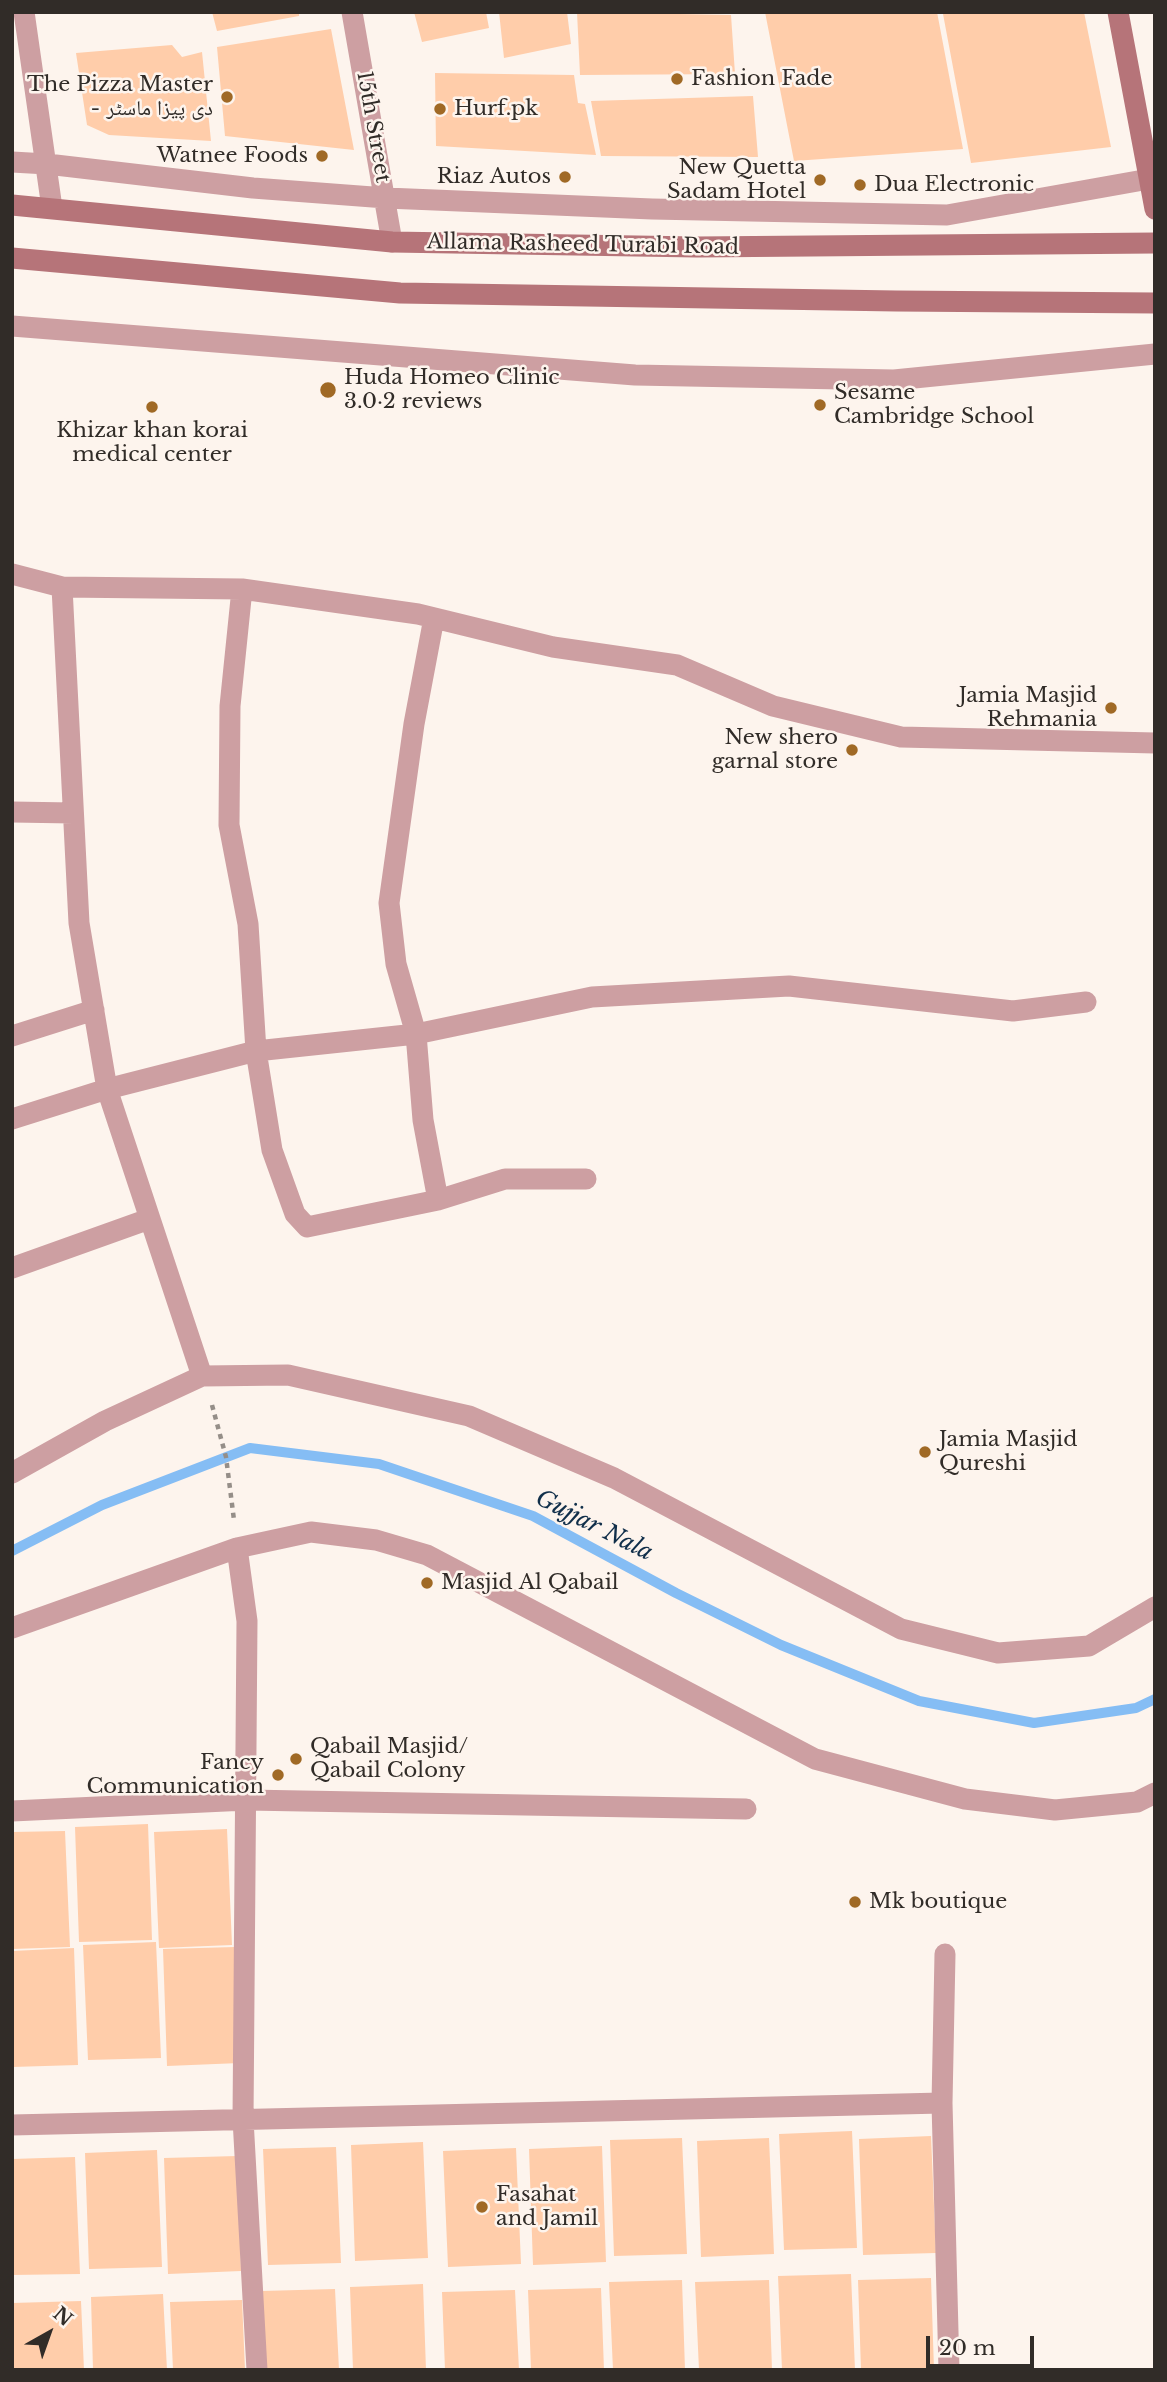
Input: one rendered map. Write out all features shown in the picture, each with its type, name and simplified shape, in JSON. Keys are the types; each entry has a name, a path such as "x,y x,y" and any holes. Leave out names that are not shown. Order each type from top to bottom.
{"main road":[{"path":"1118,12 1155,209"},
{"name":"Allama Rasheed Turabi Road","path":"12,205 392,242 697,247 1155,243"},
{"path":"12,258 400,293 1155,303"}],"street":[{"path":"24,12 52,208"},
{"name":"15th Street","path":"352,12 392,242"},
{"path":"12,162 253,188 386,198 652,209 947,215 1149,179"},
{"path":"12,326 635,375 894,380 1155,354"},
{"path":"12,574 62,587 242,589 418,614 553,647 677,666 773,706 901,737 1155,743"},
{"path":"62,587 79,923 107,1089 202,1376"},
{"path":"242,589 230,706 229,825 248,924 256,1051 272,1150 295,1214 307,1227 438,1200 505,1179 586,1179"},
{"path":"434,618 414,724 389,903 396,964 416,1034 423,1120 438,1200"},
{"path":"12,813 73,813"},
{"path":"12,1119 107,1089 256,1051 416,1034 592,997 789,986 1013,1011 1086,1002"},
{"path":"12,1037 94,1010"},
{"path":"12,1268 149,1219"},
{"path":"12,1473 105,1421 202,1376 288,1375 469,1416 614,1478 901,1629 998,1653 1089,1646 1155,1607"},
{"path":"12,1628 237,1548 311,1532 376,1540 427,1555 815,1759 953,1796 1055,1810 1138,1802 1155,1793"},
{"path":"237,1548 247,1621 243,2119 257,2370"},
{"path":"12,1811 247,1800 746,1809"},
{"path":"945,1954 942,2103 949,2370"},
{"path":"12,2125 942,2103"}],"path":[{"path":"221,1434 237,1548"}],"building":[{"path":"212,12 299,12 299,16 217,31"},
{"path":"414,12 486,12 489,28 422,42"},
{"path":"499,12 567,12 571,44 504,58"},
{"path":"577,12 731,15 735,74 580,75"},
{"path":"765,12 937,12 963,149 794,161"},
{"path":"1084,12 1111,147 971,163 943,14"},
{"path":"331,29 354,150 225,136 217,47"},
{"path":"172,45 182,57 202,52 211,141 109,135 87,125 76,53"},
{"path":"435,73 574,75 578,103 585,104 596,155 436,146"},
{"path":"753,96 758,157 601,156 591,101"},
{"path":"148,1824 152,1940 79,1942 75,1827"},
{"path":"227,1829 232,1945 159,1948 154,1832"},
{"path":"65,1831 70,1947 12,1949 12,1832"},
{"path":"156,1942 161,2058 88,2060 83,1945"},
{"path":"235,1947 240,2063 167,2066 163,1949"},
{"path":"74,1948 78,2065 12,2067 12,1951"},
{"path":"852,2131 857,2248 784,2250 779,2134"},
{"path":"931,2136 936,2253 863,2255 859,2139"},
{"path":"682,2138 687,2254 614,2256 610,2140"},
{"path":"769,2138 774,2254 701,2257 697,2141"},
{"path":"423,2142 428,2258 355,2261 351,2145"},
{"path":"602,2146 606,2262 533,2265 529,2149"},
{"path":"336,2147 341,2263 268,2265 263,2149"},
{"name":"Fasahat and Jamil","path":"516,2148 521,2264 448,2267 443,2151"},
{"path":"157,2150 162,2267 89,2269 85,2153"},
{"path":"237,2156 241,2271 168,2274 164,2158"},
{"path":"75,2157 80,2274 12,2275 12,2159"},
{"path":"851,2274 855,2370 782,2370 778,2276"},
{"path":"931,2278 934,2370 861,2370 858,2280"},
{"path":"682,2280 685,2370 613,2370 609,2282"},
{"path":"769,2280 772,2370 699,2370 695,2282"},
{"path":"423,2284 426,2370 353,2370 350,2287"},
{"path":"601,2288 604,2370 531,2370 528,2290"},
{"path":"335,2289 339,2370 266,2370 262,2291"},
{"path":"515,2290 519,2370 445,2370 442,2292"},
{"path":"163,2294 167,2370 93,2370 91,2297"},
{"path":"242,2300 245,2370 173,2370 170,2302"},
{"path":"81,2301 84,2370 12,2370 12,2303"}],"waterway":[{"name":"Gujjar Nala","path":"12,1551 102,1505 250,1448 379,1464 533,1516 676,1593 781,1645 919,1701 1034,1723 1136,1708 1155,1699"}],"place":[{"name":"Fashion Fade","path":"677,79"},
{"name":"The Pizza Master - دی پیزا ماسٹر","path":"227,97"},
{"name":"Hurf.pk","path":"440,109"},
{"name":"Watnee Foods","path":"322,156"},
{"name":"Riaz Autos","path":"565,177"},
{"name":"New Quetta Sadam Hotel","path":"820,180"},
{"name":"Dua Electronic","path":"860,185"},
{"name":"Huda Homeo Clinic 3.0·2 reviews","path":"328,390"},
{"name":"Sesame Cambridge School","path":"820,405"},
{"name":"Khizar khan korai medical center","path":"152,407"},
{"name":"Jamia Masjid Rehmania","path":"1111,708"},
{"name":"New shero garnal store","path":"852,750"},
{"name":"Jamia Masjid Qureshi","path":"925,1452"},
{"name":"Masjid Al Qabail","path":"427,1583"},
{"name":"Qabail Masjid/ Qabail Colony","path":"296,1759"},
{"name":"Fancy Communication","path":"278,1775"},
{"name":"Mk boutique","path":"855,1902"},
{"name":"Fasahat and Jamil","path":"482,2207"}]}
